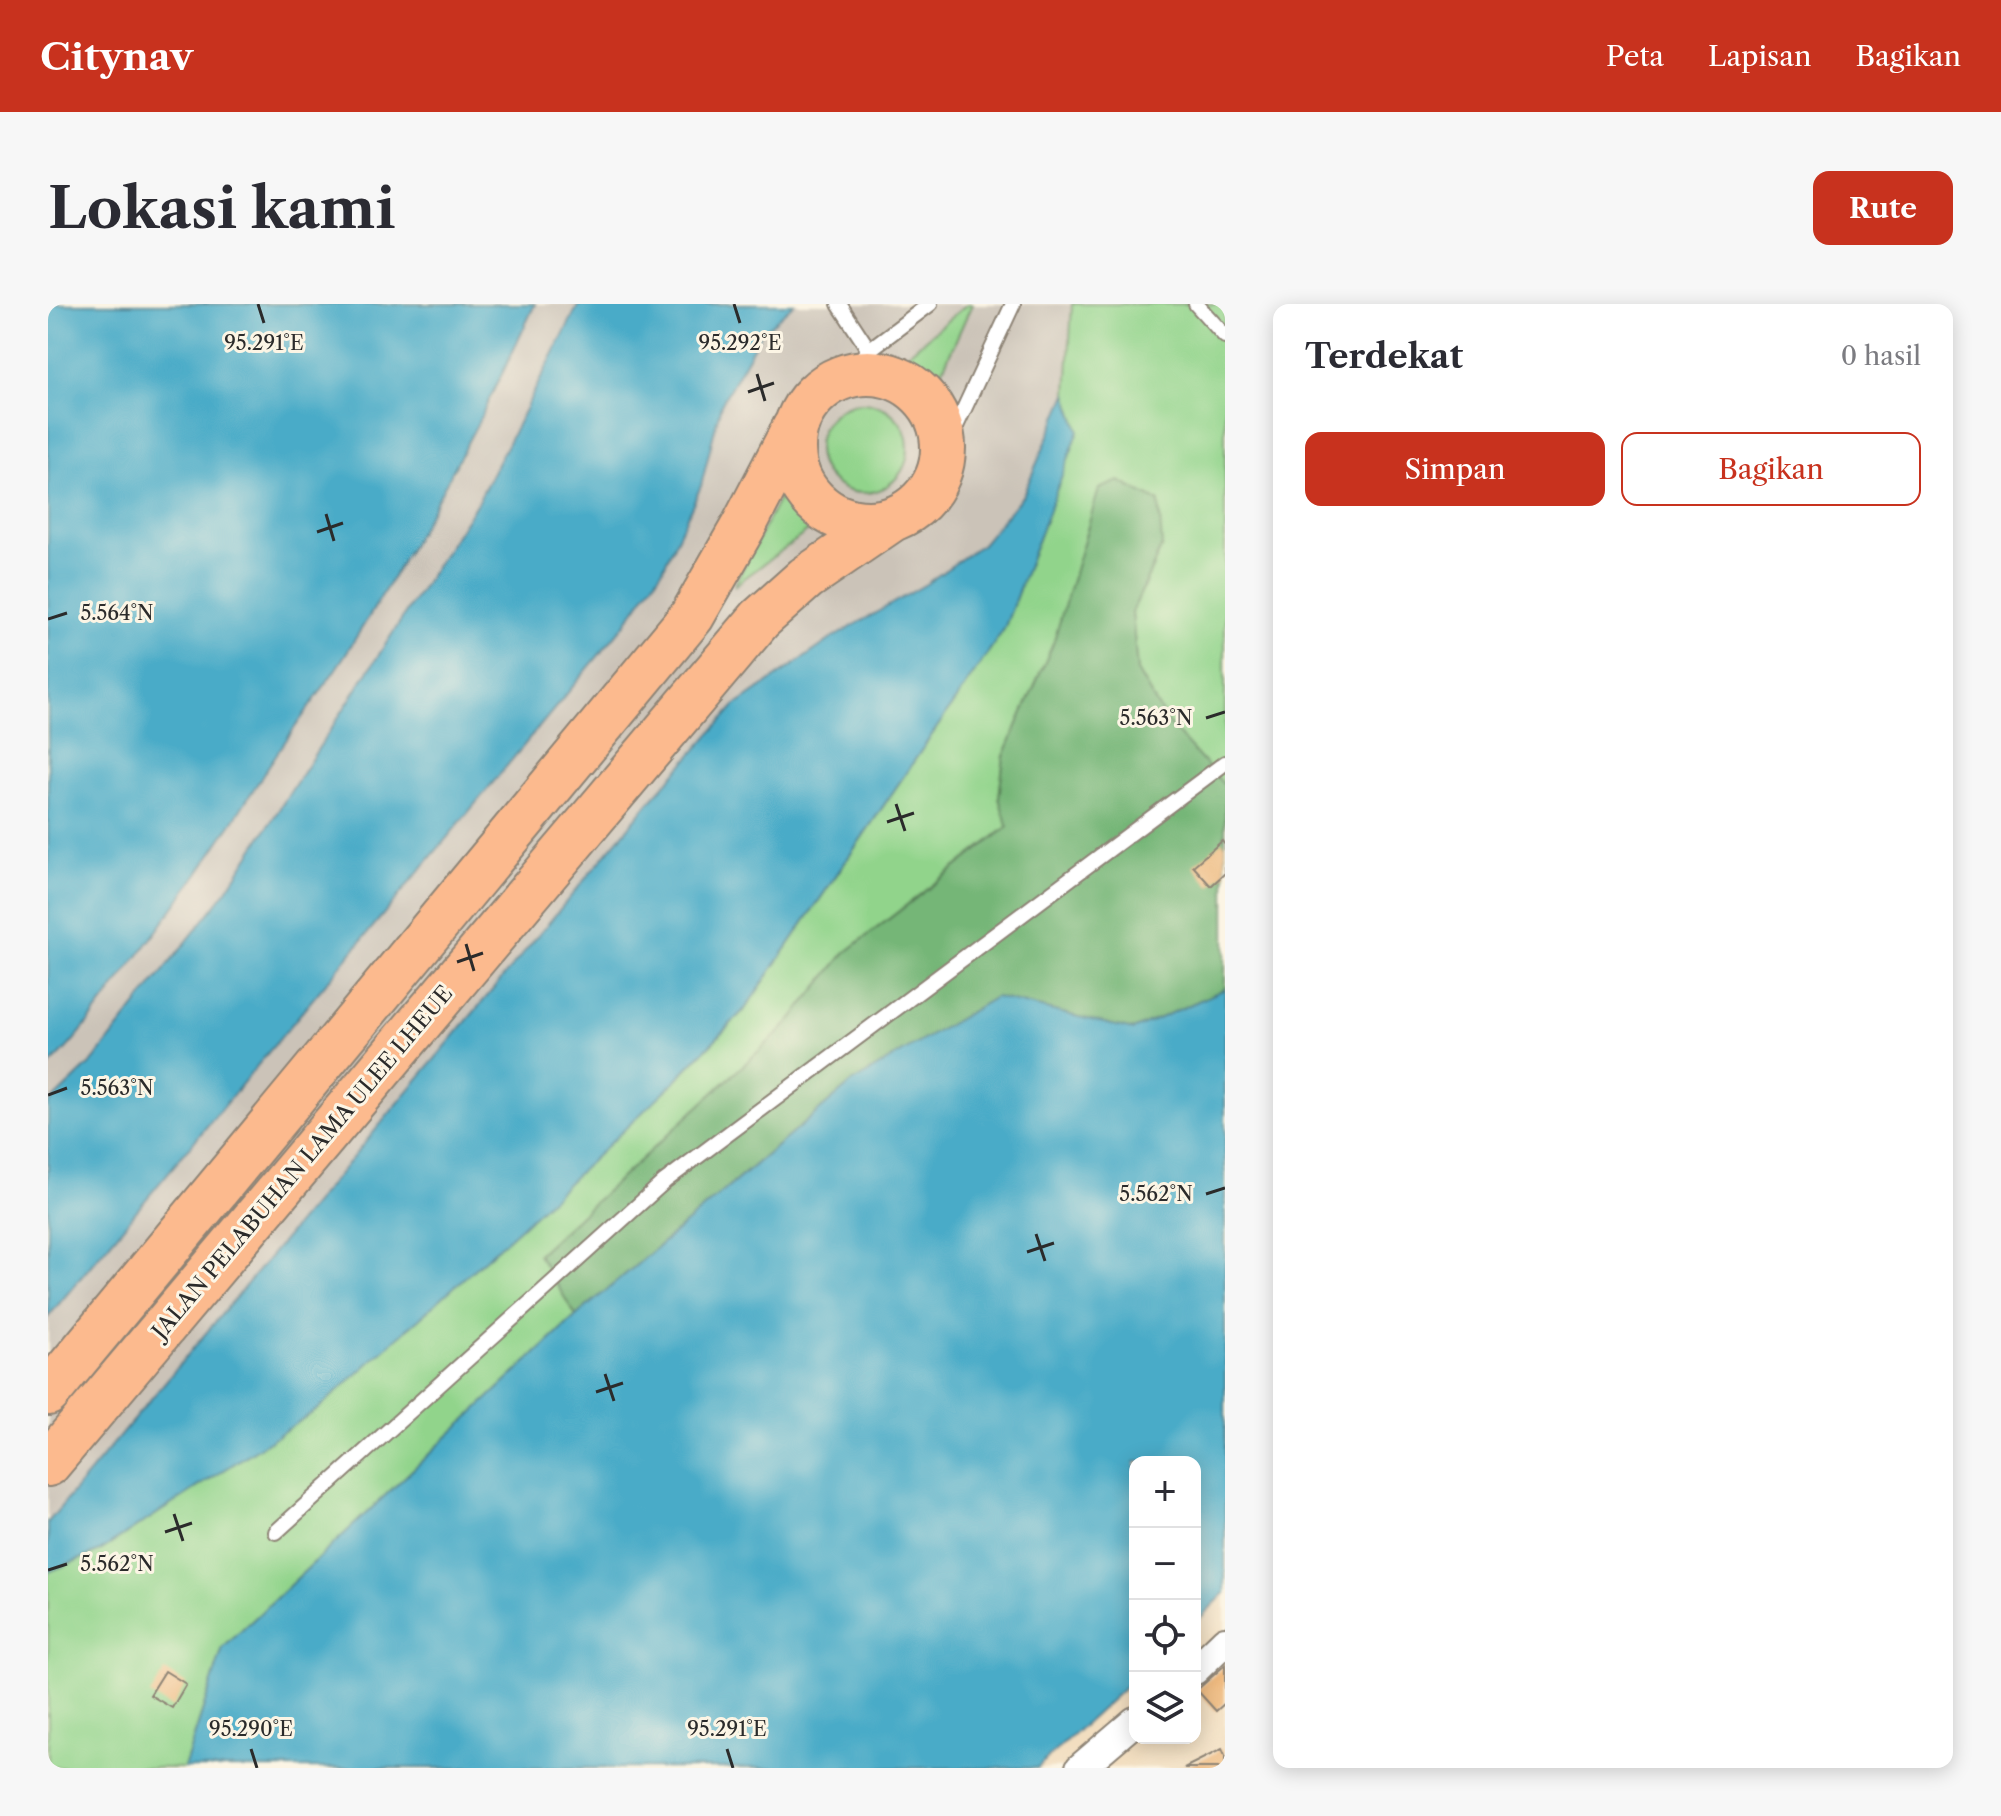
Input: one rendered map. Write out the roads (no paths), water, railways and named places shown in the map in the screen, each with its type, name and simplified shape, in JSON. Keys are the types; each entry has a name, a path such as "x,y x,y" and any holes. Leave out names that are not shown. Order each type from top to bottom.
{"highway":[{"path":"48,1393 692,616 743,527 805,405 822,387 856,363 868,372 893,376 914,388 931,405 941,427 944,452 940,474 928,494 912,510 891,520 868,524 845,520 824,510 807,493 796,473 792,450 795,427"},
{"name":"JALAN PELABUHAN LAMA ULEE LHEUE","path":"48,1464 760,619 806,578 891,520"}],"street":[{"path":"1201,1664 1225,1641"},
{"path":"1080,1768 1129,1726"}],"lane":[{"path":"839,304 856,363 930,304"},
{"path":"944,452 1013,304"},
{"path":"1196,304 1225,336"},
{"path":"276,1532 665,1181 1225,763"}],"water":[{"path":"48,304 535,304 446,482 345,655 162,924 69,1046 48,1067"},
{"path":"579,304 794,304 760,335 721,404 701,486 663,569 625,624 48,1317 48,1104 93,1061 227,890 478,501"},
{"path":"1067,394 1079,430 1004,629 745,1009 664,1092 521,1227 318,1409 100,1551 48,1572 48,1522 652,799 735,706 834,637 926,584 982,544 1023,495"},
{"path":"1225,989 1225,1593 1201,1617 1201,1456 1129,1456 1129,1684 1037,1768 184,1768 223,1648 576,1316 853,1082 995,997 1133,1030"}]}
